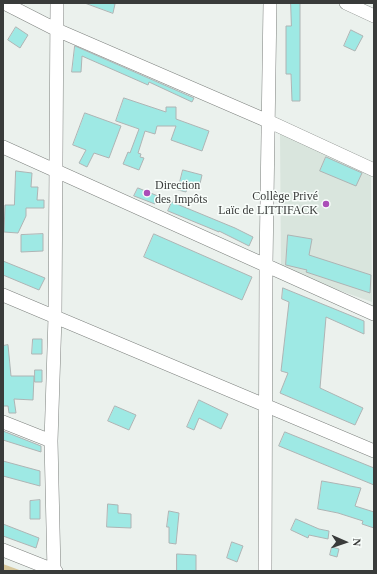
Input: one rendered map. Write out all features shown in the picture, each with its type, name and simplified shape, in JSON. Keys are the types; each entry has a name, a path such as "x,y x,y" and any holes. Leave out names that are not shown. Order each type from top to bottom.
{"street":[{"path":"4,3 57,30 270,122 374,170"},
{"path":"3,550 55,571 51,441 55,317 57,3"},
{"path":"265,571 266,265 270,122 270,3"},
{"path":"346,3 374,16"},
{"path":"3,147 374,314"},
{"path":"3,295 374,451"},
{"path":"3,422 51,441"}],"shaded area":[{"name":"Collège Privé Laïc de LITTIFACK","path":"280,134 371,173 372,302 281,270"},
{"path":"3,564 22,571 3,571"}],"building":[{"path":"85,3 111,3 115,4 113,13"},
{"path":"291,3 300,3 300,101 292,101 291,74 286,74 286,26 291,26"},
{"path":"16,27 28,35 20,48 8,40"},
{"path":"351,30 363,36 355,51 344,46"},
{"path":"75,46 194,98 192,102 149,82 148,85 82,56 81,72 72,72"},
{"path":"124,98 166,112 166,107 176,107 176,119 209,131 202,151 171,140 176,126 157,126 155,134 145,131 138,153 141,154 140,157 144,158 139,170 123,164 128,152 130,153 139,129 116,121"},
{"path":"85,113 121,126 109,158 94,153 87,167 79,163 86,150 73,145"},
{"path":"326,157 362,173 356,186 320,171"},
{"path":"183,170 202,175 199,188 188,185 186,192 178,190"},
{"path":"16,171 32,173 31,187 38,187 37,200 44,200 44,208 26,208 26,216 18,233 4,232 5,205 14,205"},
{"path":"138,188 158,196 155,204 134,196"},
{"path":"172,202 253,237 249,246 219,231 168,211"},
{"path":"43,234 43,251 21,252 21,235"},
{"path":"154,234 252,277 242,300 144,257"},
{"path":"288,235 312,239 309,255 371,275 370,293 306,272 307,270 286,265"},
{"path":"3,261 45,278 39,290 3,275"},
{"path":"283,288 364,321 364,334 326,317 320,388 363,408 355,425 280,393 288,373 281,371 289,302 282,299"},
{"path":"33,339 42,339 42,354 32,354"},
{"path":"8,345 11,376 34,376 33,400 14,399 16,413 9,413 8,406 3,406 3,346"},
{"path":"35,370 42,370 42,382 35,382"},
{"path":"199,400 228,414 221,429 199,418 194,430 187,427"},
{"path":"115,406 136,415 129,430 108,421"},
{"path":"3,431 41,446 41,452 3,440"},
{"path":"285,432 374,468 374,485 279,446"},
{"path":"3,461 40,471 40,486 3,476"},
{"path":"322,481 361,488 355,506 374,512 374,528 362,524 363,521 338,513 318,509"},
{"path":"40,500 40,519 30,519 30,501"},
{"path":"108,504 118,505 118,513 131,514 131,528 107,527"},
{"path":"169,511 179,513 176,544 169,543 169,527 167,527"},
{"path":"296,519 319,529 329,531 328,539 309,535 308,538 291,530"},
{"path":"3,524 39,538 36,548 3,536"},
{"path":"232,542 243,546 237,562 227,558"},
{"path":"332,547 339,549 337,557 330,555"},
{"path":"177,554 196,555 196,571 177,571"}],"place":[{"name":"Direction des Impôts","path":"147,193"},
{"name":"Collège Privé Laïc de LITTIFACK","path":"326,204"}]}
